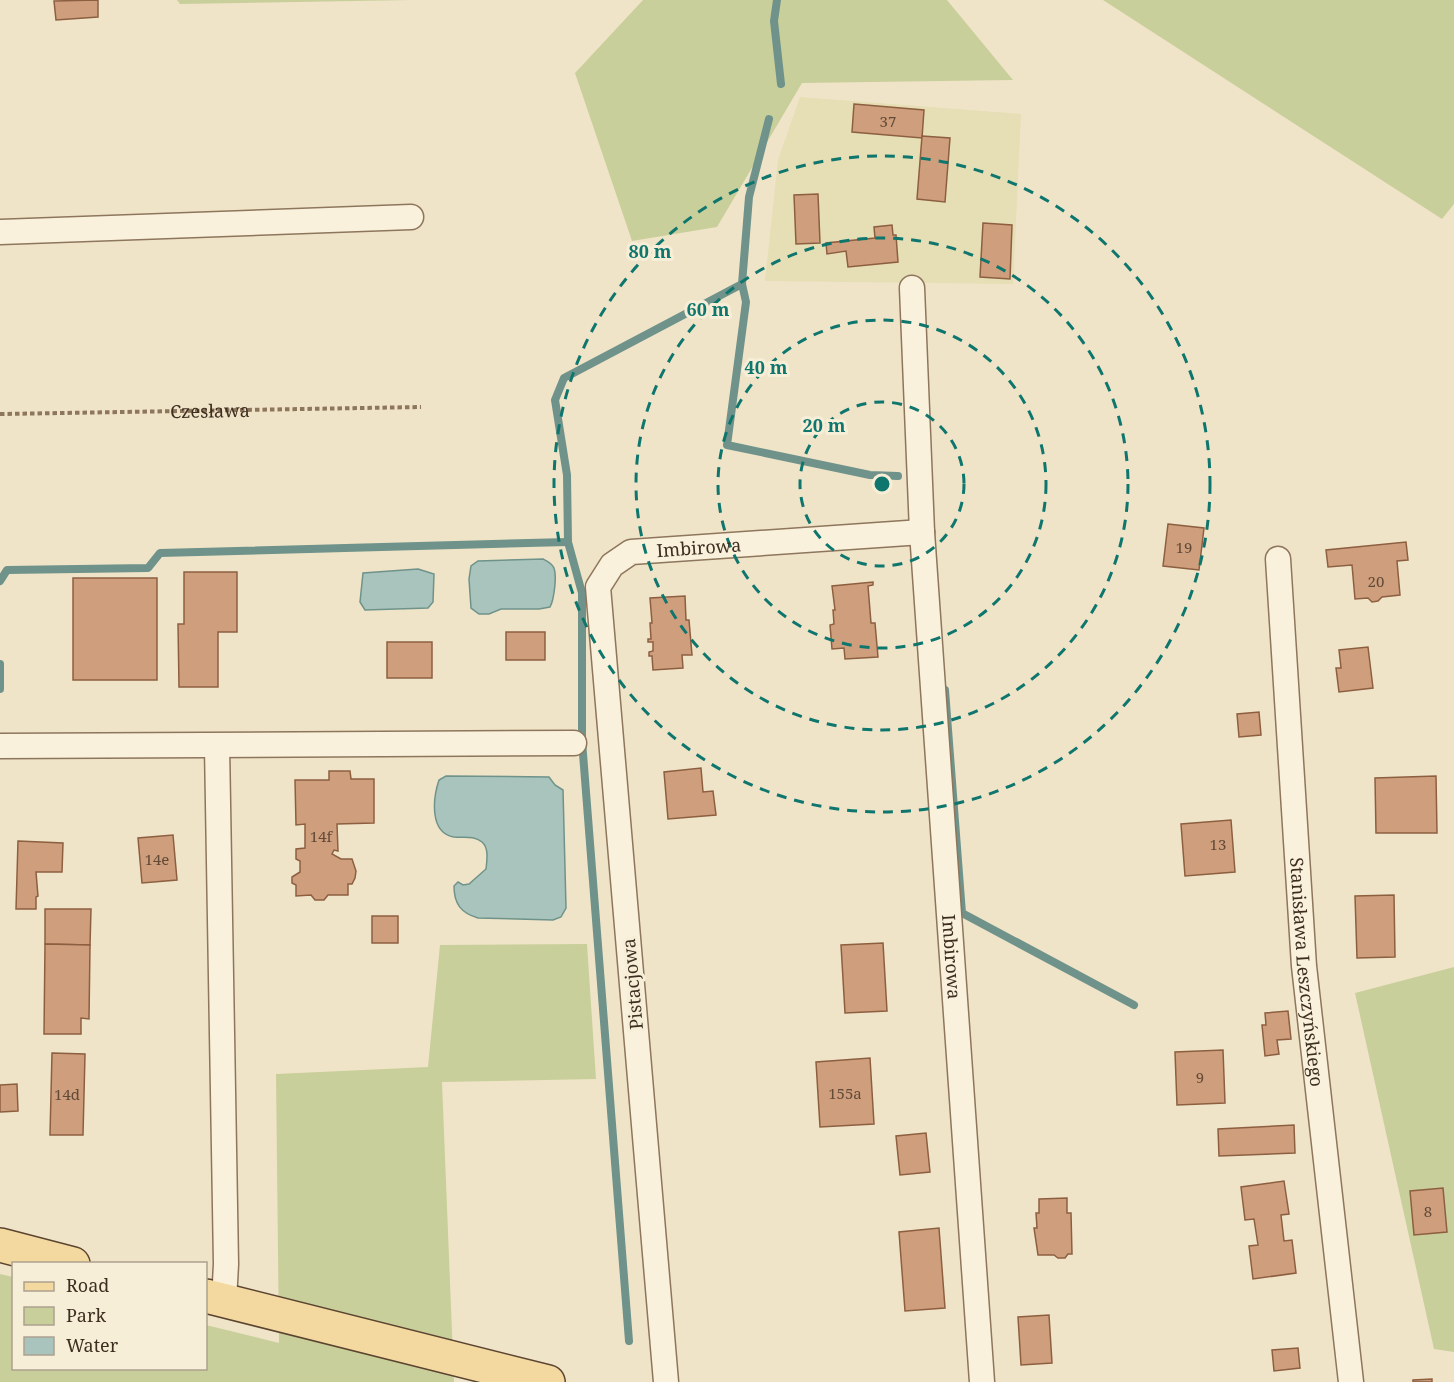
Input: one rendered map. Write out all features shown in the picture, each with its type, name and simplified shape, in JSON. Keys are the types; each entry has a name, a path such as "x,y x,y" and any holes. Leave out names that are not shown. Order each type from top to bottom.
{"main road":[{"path":"0,1245 69,1262"},
{"path":"215,1299 548,1382"}],"street":[{"path":"0,232 411,217"},
{"name":"Imbirowa","path":"912,288 922,532 982,1382"},
{"name":"Imbirowa","path":"598,587 612,566 631,552 922,532"},
{"name":"Stanisława Leszczyńskiego","path":"1278,559 1304,966 1351,1382"},
{"name":"Pistacjowa","path":"598,587 666,1382"},
{"path":"0,746 574,743"},
{"path":"215,1299 226,1252 217,746"}],"path":[{"name":"Czesława","path":"0,414 421,407"}],"shaded area":[{"path":"800,97 1021,114 1013,284 765,281 778,160"}],"green space":[{"path":"177,0 412,0 180,4"},
{"path":"643,0 947,0 1013,80 802,83 717,227 632,241 575,73"},
{"path":"1103,0 1454,0 1454,204 1442,219"},
{"path":"587,944 596,1079 442,1082 454,1382 0,1382 0,1274 12,1277 12,1370 207,1370 207,1325 279,1343 276,1074 428,1067 440,945"},
{"path":"1454,967 1454,1352 1434,1349 1355,993"}],"water":[{"path":"543,559 552,565 555,572 555,588 550,607 501,609 489,614 479,614 471,608 469,579 471,566 478,561"},
{"path":"418,569 434,574 433,602 428,608 365,610 360,602 363,573"},
{"path":"446,776 549,777 563,790 566,908 561,917 553,920 478,918 460,907 455,898 454,886 458,882 463,885 469,884 486,869 487,854 486,847 479,840 454,837 440,829 435,814 435,796 439,780"}],"building":[{"path":"98,0 98,17 56,20 54,1"},
{"path":"854,104 924,110 922,138 852,132"},
{"path":"922,136 950,138 945,202 917,199"},
{"path":"818,194 820,243 796,244 794,195"},
{"path":"983,223 1012,225 1010,279 980,277"},
{"path":"892,225 893,235 896,235 898,262 848,267 846,251 827,254 826,243 875,238 874,227"},
{"path":"1168,524 1204,528 1199,570 1163,566"},
{"path":"1406,542 1408,560 1397,561 1400,595 1382,597 1372,602 1368,598 1355,599 1352,565 1328,567 1326,550"},
{"path":"184,572 237,572 237,632 218,632 218,687 179,687 178,624 184,624"},
{"path":"73,578 157,578 157,680 73,680"},
{"path":"873,582 873,585 868,586 871,623 875,623 878,657 845,659 844,648 832,649 830,625 834,624 833,610 835,610 832,586"},
{"path":"685,596 686,620 689,620 692,655 682,655 683,668 653,670 652,656 649,656 649,652 653,651 653,642 648,642 648,639 651,639 650,623 652,623 650,598"},
{"path":"506,632 545,632 545,660 506,660"},
{"path":"387,642 432,642 432,678 387,678"},
{"path":"1368,647 1373,688 1339,692 1336,668 1341,668 1339,650"},
{"path":"1259,712 1261,735 1239,737 1237,714"},
{"path":"701,768 703,792 713,791 716,815 668,819 664,772"},
{"path":"329,771 350,771 351,779 374,779 374,823 337,824 338,851 334,850 332,854 341,859 352,859 356,871 355,878 352,884 348,884 348,895 328,895 324,900 315,900 311,895 296,896 296,885 292,883 292,877 300,872 300,861 296,859 296,849 305,848 305,824 296,825 295,780 329,780"},
{"path":"1436,776 1437,833 1376,833 1375,778"},
{"path":"1231,820 1235,872 1185,876 1181,824"},
{"path":"173,835 177,880 142,883 138,838"},
{"path":"18,841 63,843 62,872 36,872 38,896 36,897 36,909 16,909"},
{"path":"1394,895 1395,957 1357,958 1355,896"},
{"path":"45,909 91,909 90,945 45,944"},
{"path":"372,916 398,916 398,943 372,943"},
{"path":"883,943 887,1011 845,1013 841,945"},
{"path":"45,944 90,945 89,1019 81,1018 81,1034 44,1034"},
{"path":"1288,1011 1291,1039 1277,1040 1279,1054 1265,1056 1262,1025 1266,1025 1265,1013"},
{"path":"1223,1050 1225,1103 1177,1105 1175,1052"},
{"path":"52,1053 85,1054 83,1135 50,1135"},
{"path":"870,1058 874,1124 820,1127 816,1062"},
{"path":"17,1084 18,1111 0,1112 0,1085"},
{"path":"1294,1125 1295,1153 1219,1156 1218,1129"},
{"path":"926,1133 930,1172 900,1175 896,1136"},
{"path":"1284,1181 1289,1214 1281,1215 1284,1241 1292,1240 1296,1273 1253,1279 1249,1246 1258,1245 1254,1219 1245,1220 1241,1187"},
{"path":"1443,1188 1447,1232 1414,1235 1410,1191"},
{"path":"1067,1198 1067,1213 1071,1213 1072,1254 1068,1254 1065,1258 1038,1255 1034,1228 1037,1228 1036,1213 1039,1213 1039,1199"},
{"path":"939,1228 945,1308 905,1311 899,1232"},
{"path":"1049,1315 1052,1363 1021,1365 1018,1317"},
{"path":"1298,1348 1300,1368 1274,1371 1272,1350"},
{"path":"1432,1379 1432,1382 1413,1382 1413,1380"}],"waterway":[{"path":"777,0 774,21 781,84"},
{"path":"629,1341 582,741 582,593 568,542 567,475 555,400 564,378 742,284 749,197 769,119"},
{"path":"742,284 746,302 727,445 870,475 898,476"},
{"path":"0,581 7,570 148,568 160,553 568,542"},
{"path":"0,664 0,689"},
{"path":"945,690 962,913 1134,1005"}]}
